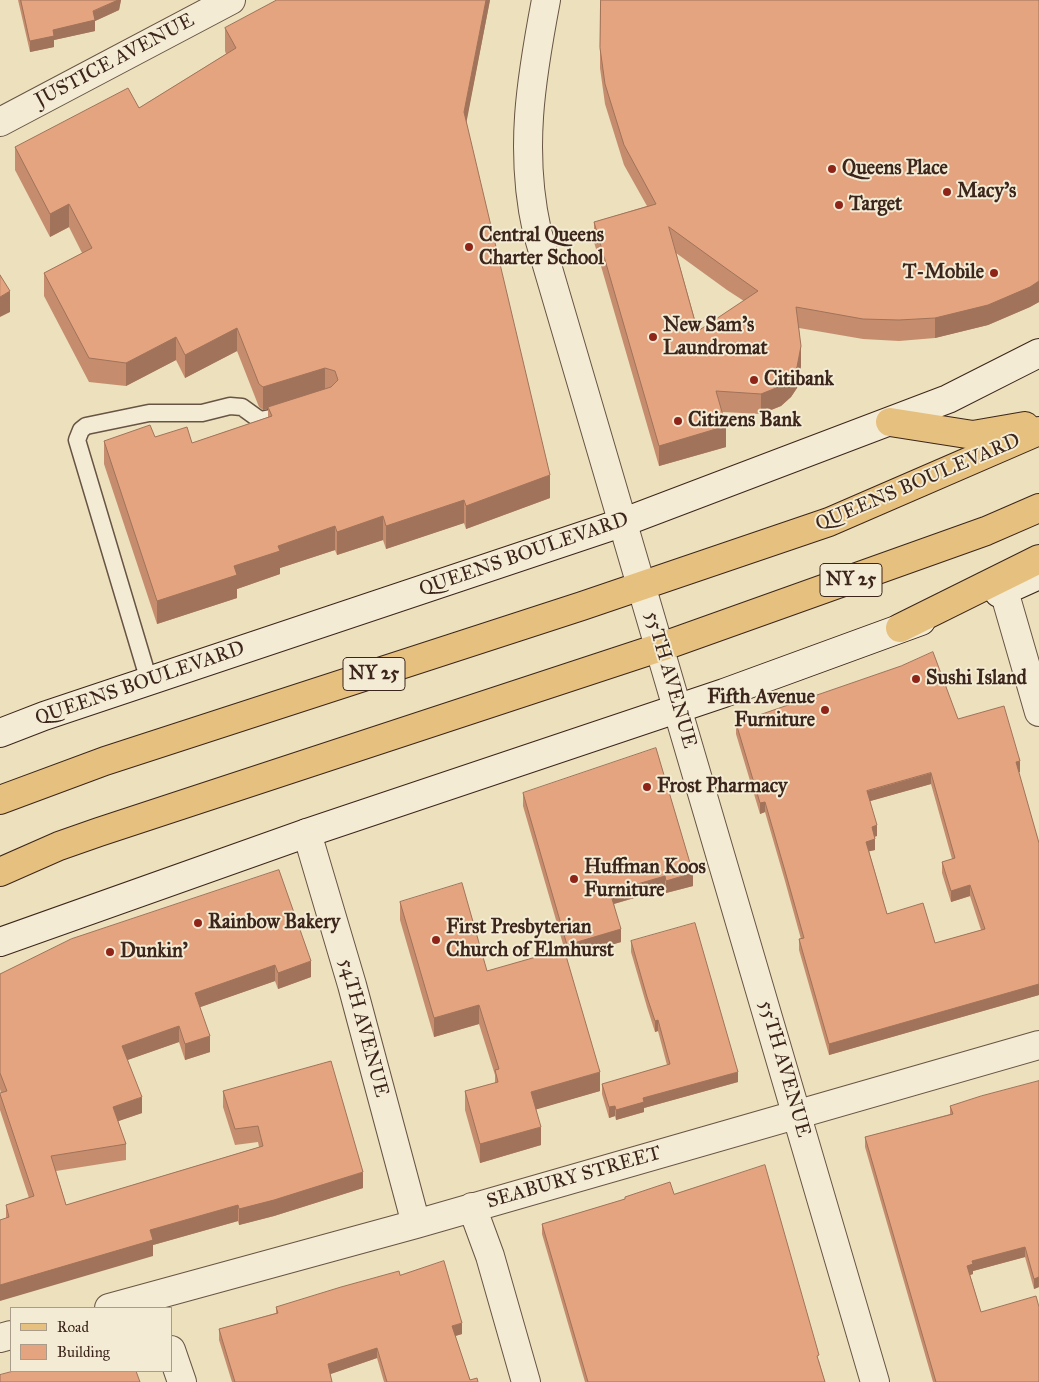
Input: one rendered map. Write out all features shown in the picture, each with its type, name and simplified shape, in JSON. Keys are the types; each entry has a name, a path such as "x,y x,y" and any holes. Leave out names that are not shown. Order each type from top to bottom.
{"main road":[{"path":"890,422 973,435 1039,423"},
{"name":"QUEENS BOULEVARD","path":"0,800 114,758 643,586 829,522 1039,431"},
{"name":"NY 25","path":"12,867 99,832 660,647 986,532 1039,508"},
{"path":"900,628 1039,559"}],"street":[{"path":"181,27 187,0"},
{"name":"JUSTICE AVENUE","path":"0,122 231,0"},
{"name":"55TH AVENUE","path":"546,0 527,118 530,201 606,469 643,586 875,1382"},
{"name":"QUEENS BOULEVARD","path":"0,733 44,716 624,522 948,399 1039,354"},
{"path":"0,942 307,833 678,709 1004,591 1039,574"},
{"path":"1004,591 1039,712"},
{"name":"54TH AVENUE","path":"307,833 352,985 416,1224"},
{"name":"SEABURY STREET","path":"117,1307 155,1302 472,1207 1039,1044"},
{"path":"472,1207 490,1256 526,1382"},
{"path":"172,1353 182,1382"}],"lane":[{"path":"149,681 77,440 78,434 86,426 149,413 202,413 230,406 242,407 260,420 269,420 294,412"}],"building":[{"path":"21,0 118,0 93,11 95,20 53,30 54,36 30,41"},
{"path":"277,0 486,0 464,112 550,475 466,506 464,500 386,526 383,516 337,532 335,526 278,546 280,551 234,566 237,575 157,601 104,441 150,425 155,437 187,427 192,443 272,416 268,407 331,387 338,380 335,371 325,368 263,387 259,384 237,328 185,355 176,337 126,363 89,358 44,273 92,248 69,204 50,214 15,147 128,88 139,108 236,48 225,28"},
{"name":"Queens Place","path":"601,0 1039,0 1039,281 1030,287 988,305 935,318 863,319 796,307 801,346 797,367 791,376 781,386 761,394 716,391 726,426 659,446 594,222 656,204 624,145 605,84 600,48","holes":["669,227 758,291 698,331"]},
{"path":"0,275 10,291 0,297"},
{"path":"933,652 958,719 1004,706 1020,761 1016,762 1039,843 1039,984 829,1044 799,939 804,938 785,871 765,802 760,803 736,723 901,666","holes":["931,773 955,858 942,862 951,891 970,885 985,929 935,943 923,903 887,914 866,842 875,839 872,827 877,825 867,791"]},
{"path":"656,748 693,873 666,881 665,876 610,892 621,929 567,945 523,793"},
{"path":"279,870 311,961 278,973 275,965 195,993 210,1036 185,1044 179,1026 122,1046 142,1097 113,1107 126,1144 51,1156 66,1205 263,1146 258,1126 235,1129 223,1091 331,1061 363,1172 274,1200 239,1209 238,1205 150,1230 153,1240 0,1285 0,1220 9,1217 6,1205 34,1196 0,1094 7,1091 0,1073 0,974 71,939"},
{"path":"462,883 487,971 564,949 600,1072 531,1092 541,1127 480,1144 465,1091 498,1082 495,1070 499,1069 479,1005 434,1018 400,902"},
{"path":"695,923 738,1072 643,1098 644,1102 616,1110 615,1106 609,1107 602,1084 670,1064 658,1020 655,1021 631,941"},
{"path":"1039,1081 1039,1277 1034,1279 1025,1247 972,1261 973,1264 967,1266 981,1312 1036,1296 1039,1307 1039,1382 936,1382 865,1137 953,1114 950,1106"},
{"path":"765,1165 825,1382 588,1382 542,1224 625,1199 625,1197 670,1182 674,1194"},
{"path":"444,1261 462,1323 452,1326 470,1380 477,1378 478,1382 387,1382 377,1348 328,1364 332,1382 235,1382 219,1329 278,1313 276,1307 341,1287 399,1271 400,1275"},
{"path":"10,1372 136,1372 140,1382 0,1382 0,1375"}],"place":[{"name":"Queens Place","path":"832,169"},
{"name":"Macy's","path":"947,192"},
{"name":"Target","path":"839,205"},
{"name":"Central Queens Charter School","path":"469,247"},
{"name":"T-Mobile","path":"994,273"},
{"name":"New Sam's Laundromat","path":"653,337"},
{"name":"Citibank","path":"754,380"},
{"name":"Citizens Bank","path":"678,421"},
{"name":"Sushi Island","path":"916,679"},
{"name":"Fifth Avenue Furniture","path":"825,710"},
{"name":"Frost Pharmacy","path":"647,787"},
{"name":"Huffman Koos Furniture","path":"574,879"},
{"name":"Rainbow Bakery","path":"198,923"},
{"name":"First Presbyterian Church of Elmhurst","path":"436,940"},
{"name":"Dunkin'","path":"110,952"}]}
